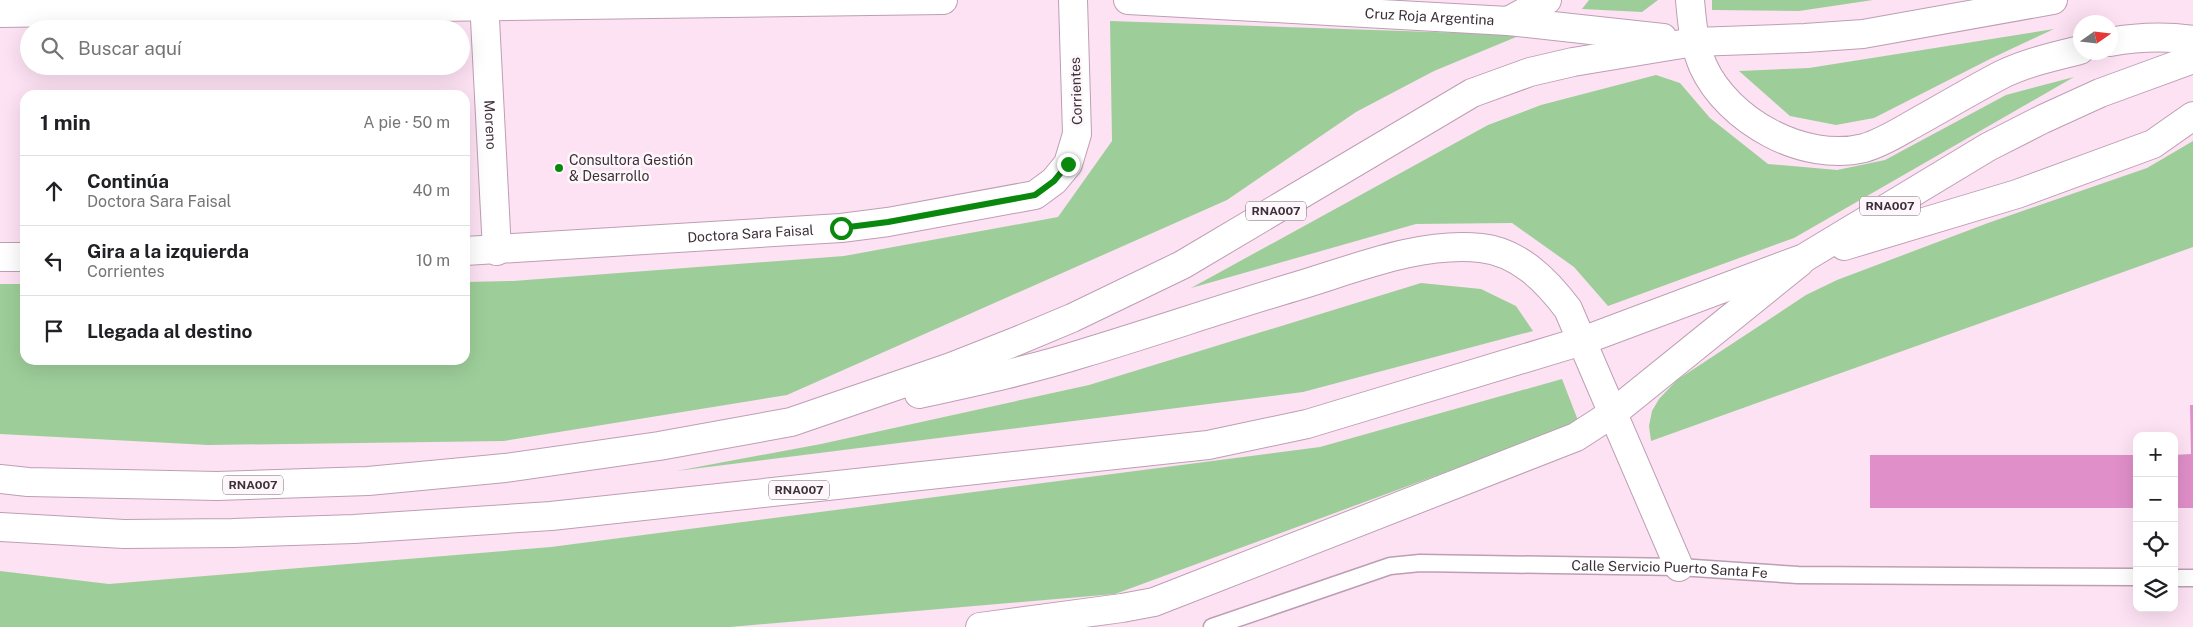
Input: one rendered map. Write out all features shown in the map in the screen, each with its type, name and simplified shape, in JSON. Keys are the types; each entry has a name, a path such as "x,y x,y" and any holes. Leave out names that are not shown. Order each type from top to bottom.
{"main road":[{"path":"0,13 484,4 943,0"},
{"name":"Corrientes","path":"1035,195 1054,181 1068,164 1078,134 1073,0"},
{"name":"Cruz Roja Argentina","path":"1128,0 1508,21 1547,0"},
{"path":"1690,0 1694,42 1704,68 1723,97 1739,115 1754,125 1798,144 1839,152 1864,148 1887,139 2003,74 2073,52"},
{"name":"RNA007","path":"0,479 28,482 217,486 368,481 505,468 659,446 791,422 951,367 1017,342 1182,266 1472,93 1502,81 1556,66 1694,42 1864,34 2053,0"},
{"name":"Moreno","path":"484,4 497,251"},
{"path":"1508,21 1694,42"},
{"path":"2118,41 2170,37 2193,40"},
{"name":"RNA007","path":"0,527 124,534 233,533 354,529 541,516 1208,445 1307,424 1582,341 1804,258 1988,147 2100,93 2193,59"},
{"path":"980,627 1154,602 1576,437 1613,413 1804,258 2026,191 2153,144 2193,116"},
{"name":"Doctora Sara Faisal","path":"470,251 497,251 841,228 888,222 1035,195"},
{"path":"791,422 948,388 1073,356 1417,251 1482,248 1516,259 1549,284 1568,309 1679,567"},
{"path":"0,257 20,257"}],"lane":[{"name":"Calle Servicio Puerto Santa Fe","path":"1212,627 1390,566 1420,563 1679,567 1798,575 2133,577"},
{"path":"2178,578 2193,578"}],"green space":[{"path":"1589,0 1658,0 1642,12 1582,9"},
{"path":"1712,0 1873,0 1799,11 1712,10"},
{"path":"1110,21 1521,35 1434,71 1356,112 1227,200 787,395 504,441 208,445 0,434 0,284 20,284 20,365 470,365 470,282 513,281 844,256 1058,217 1112,141"},
{"path":"2054,29 1874,118 1836,125 1790,116 1739,71 1809,68"},
{"path":"1656,75 1680,83 1710,118 1768,164 1837,170 1885,160 2006,95 2074,77 1794,238 1608,306 1574,267 1512,223 1416,224 1191,288 1488,125 1541,105"},
{"path":"2193,141 2193,247 1651,441 1649,426 1652,411 1659,399 1677,380 1806,295 1837,280 1988,223 2147,168"},
{"path":"1421,283 1481,289 1516,306 1533,331 1303,392 676,471 821,444 1089,385"},
{"path":"1562,379 1579,423 1115,594 730,627 0,627 0,571 109,584 551,547 1320,447"}],"building":[{"path":"2190,405 2193,405 2193,508 2178,508 2178,455 2191,454"},
{"path":"1870,455 2133,455 2133,508 1870,508"}],"place":[{"name":"Consultora Gestión & Desarrollo","path":"559,168"}],"route":[{"path":"841,228 888,222 1035,195 1054,181 1068,164"}]}
